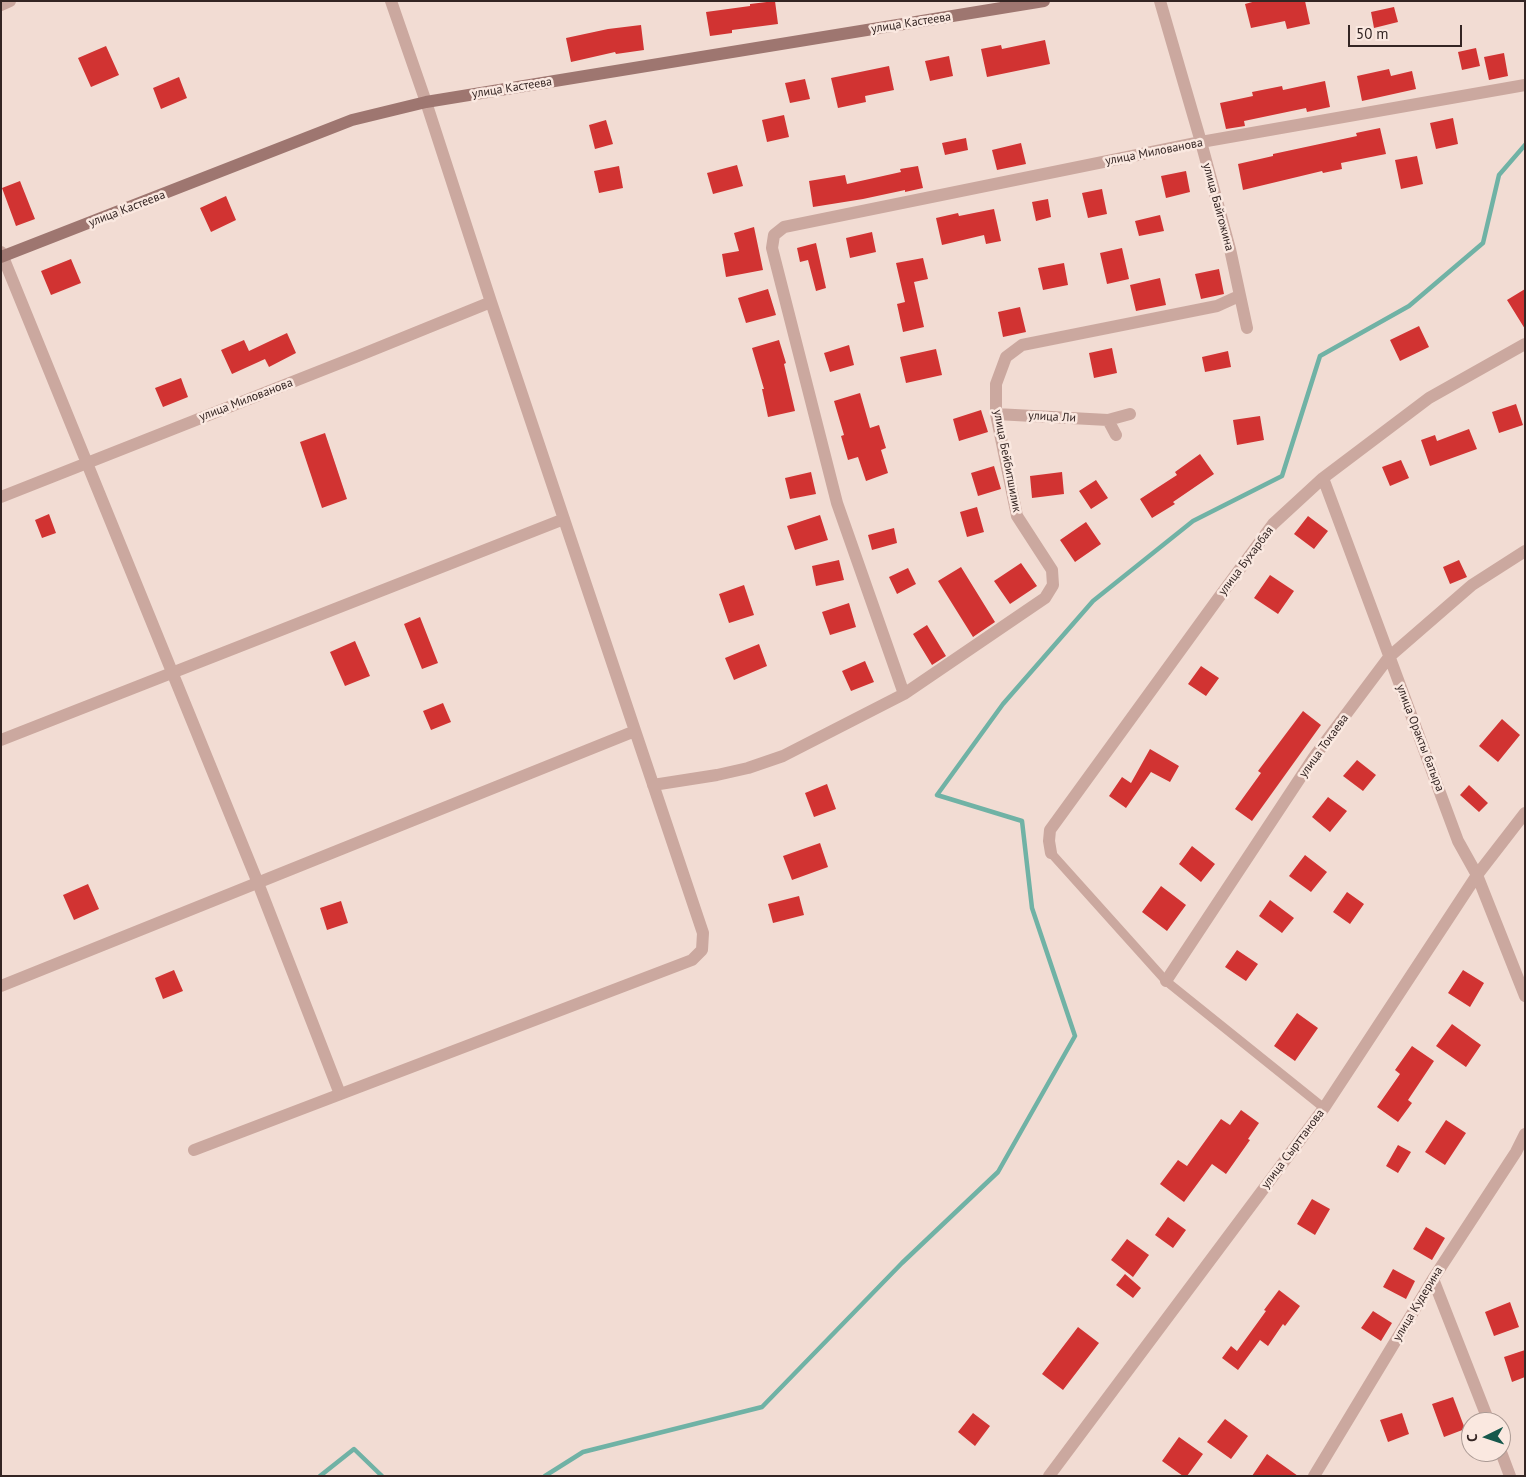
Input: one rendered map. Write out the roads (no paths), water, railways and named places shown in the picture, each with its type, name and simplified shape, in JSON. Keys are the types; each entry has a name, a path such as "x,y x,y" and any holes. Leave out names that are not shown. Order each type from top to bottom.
{"street":[{"path":"1,4 10,1"},
{"path":"194,1150 692,960 702,950 703,933 391,1"},
{"name":"улица Кастеева","path":"2,255 352,120 426,102 1044,1"},
{"name":"улица Байгожина","path":"1160,1 1230,248 1247,328"},
{"name":"улица Милованова","path":"904,694 840,512 832,484 772,248 774,235 784,227 1201,142 1525,85"},
{"path":"2,255 173,672 340,1094"},
{"name":"улица Бейбитшилик","path":"653,784 718,775 748,768 782,756 904,694 1045,598 1053,585 1052,570 1017,516 996,414 996,384 1006,358 1022,345 1217,306 1239,296"},
{"name":"улица Милованова","path":"1,497 491,302"},
{"name":"улица Бухарбая","path":"1051,853 1048,841 1050,830 1273,524 1323,478 1429,398 1525,344"},
{"name":"улица Ли","path":"996,414 1108,420 1130,414"},
{"path":"1108,420 1116,435"},
{"name":"улица Оракты батыра","path":"1323,478 1458,841 1477,875 1525,996"},
{"path":"1,740 564,519"},
{"name":"улица Токаева","path":"1166,981 1314,757 1389,657 1472,585 1525,551"},
{"path":"1,986 635,731"},
{"name":"улица Сырттанова","path":"1049,1476 1324,1108 1477,875 1525,813"},
{"name":"улица Кудерина","path":"1314,1476 1433,1279 1516,1152 1525,1134"},
{"path":"1433,1279 1485,1412"},
{"path":"1505,1462 1510,1476"}],"lane":[{"path":"1051,853 1166,981 1324,1108"}],"waterway":[{"path":"545,1476 583,1452 762,1407 902,1263 998,1172 1075,1036 1032,908 1022,821 937,795 1003,704 1093,601 1193,521 1282,476 1320,356 1409,306 1483,243 1499,175 1525,145"},
{"path":"320,1476 354,1449 382,1476"}]}
